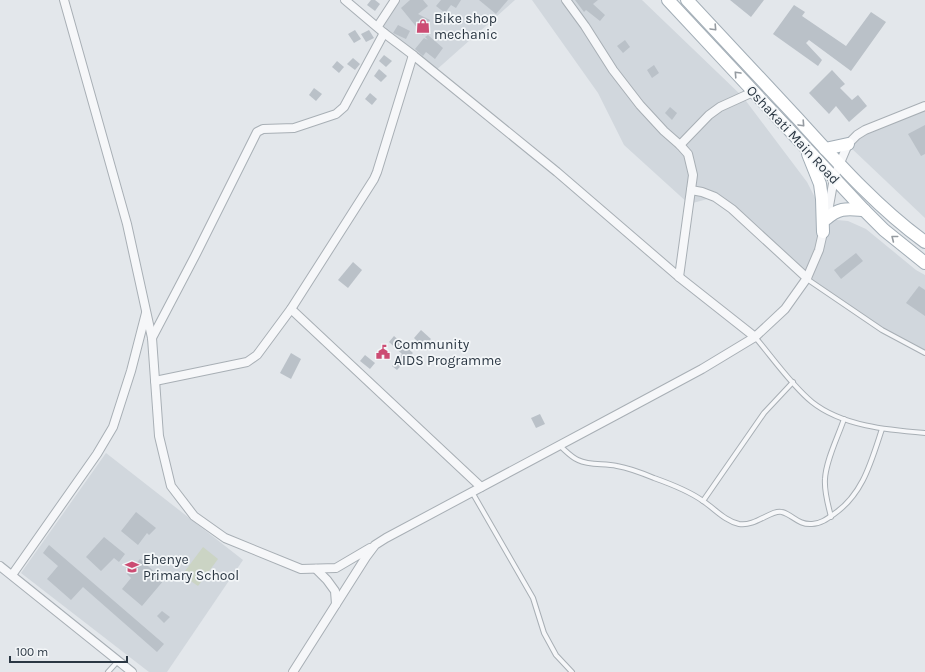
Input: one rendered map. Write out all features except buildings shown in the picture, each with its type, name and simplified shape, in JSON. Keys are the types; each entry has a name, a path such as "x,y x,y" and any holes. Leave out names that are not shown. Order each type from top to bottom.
{"main road":[{"name":"Oshakati Main Road","path":"668,0 864,210 884,230 925,263"},
{"name":"Oshakati Main Road","path":"687,0 825,149 884,209 925,242"},
{"path":"825,149 848,144"},
{"path":"807,150 821,192 823,232"},
{"path":"826,219 833,213 841,210 864,210"}],"street":[{"path":"64,0 127,224 146,310 152,338 160,436 171,486 194,516 225,538 301,569 336,568 386,538 559,446 702,368 755,337 785,309 807,278 819,250 834,178 848,144 857,135 865,130 925,106"},
{"path":"345,0 556,172 679,277 755,337"},
{"path":"378,26 395,0"},
{"path":"566,0 585,26 613,70 654,121 688,154 693,175 679,277"},
{"path":"152,338 195,256 256,132 263,129 294,128 336,114 344,108 384,33"},
{"path":"155,381 247,362 253,359 291,309 374,179 413,55"},
{"path":"680,145 709,115 720,107 753,92"},
{"path":"691,190 715,197 732,209 807,278"},
{"path":"291,309 481,487"},
{"path":"12,575 97,454 113,426 131,371 146,310"},
{"path":"293,672 366,556 375,545"},
{"path":"0,566 132,672"},
{"path":"316,569 328,580 335,591 336,604"}],"lane":[{"path":"807,278 882,330 925,353"},
{"path":"755,337 812,402 844,419 882,429 925,433"},
{"path":"703,501 764,413 793,382"},
{"path":"831,516 826,497 825,479 832,452 844,419"},
{"path":"559,446 578,460 591,464 616,465 655,478 685,491 703,501 725,518 740,524 752,524 776,512 782,512 803,523 812,524 824,521 842,509 852,498 862,483 882,429"},
{"path":"472,492 533,598 544,633 556,655 572,672"},
{"path":"108,672 118,661"}],"shaded area":[{"path":"395,0 515,0 434,72 378,26"},
{"path":"532,0 642,0 743,97 807,182 826,219 848,221 866,229 916,270 925,275 925,353 882,330 807,278 715,197 689,204 624,145 598,93"},
{"path":"925,106 925,218 848,145 857,135"},
{"name":"Ehenye Primary School","path":"106,453 243,560 167,672 149,672 21,573"}],"green space":[{"path":"203,547 218,559 198,586 182,575"}],"place":[{"name":"Bike shop mechanic","path":"423,26"},
{"name":"Community AIDS Programme","path":"383,352"},
{"name":"Ehenye Primary School","path":"132,567"}]}
